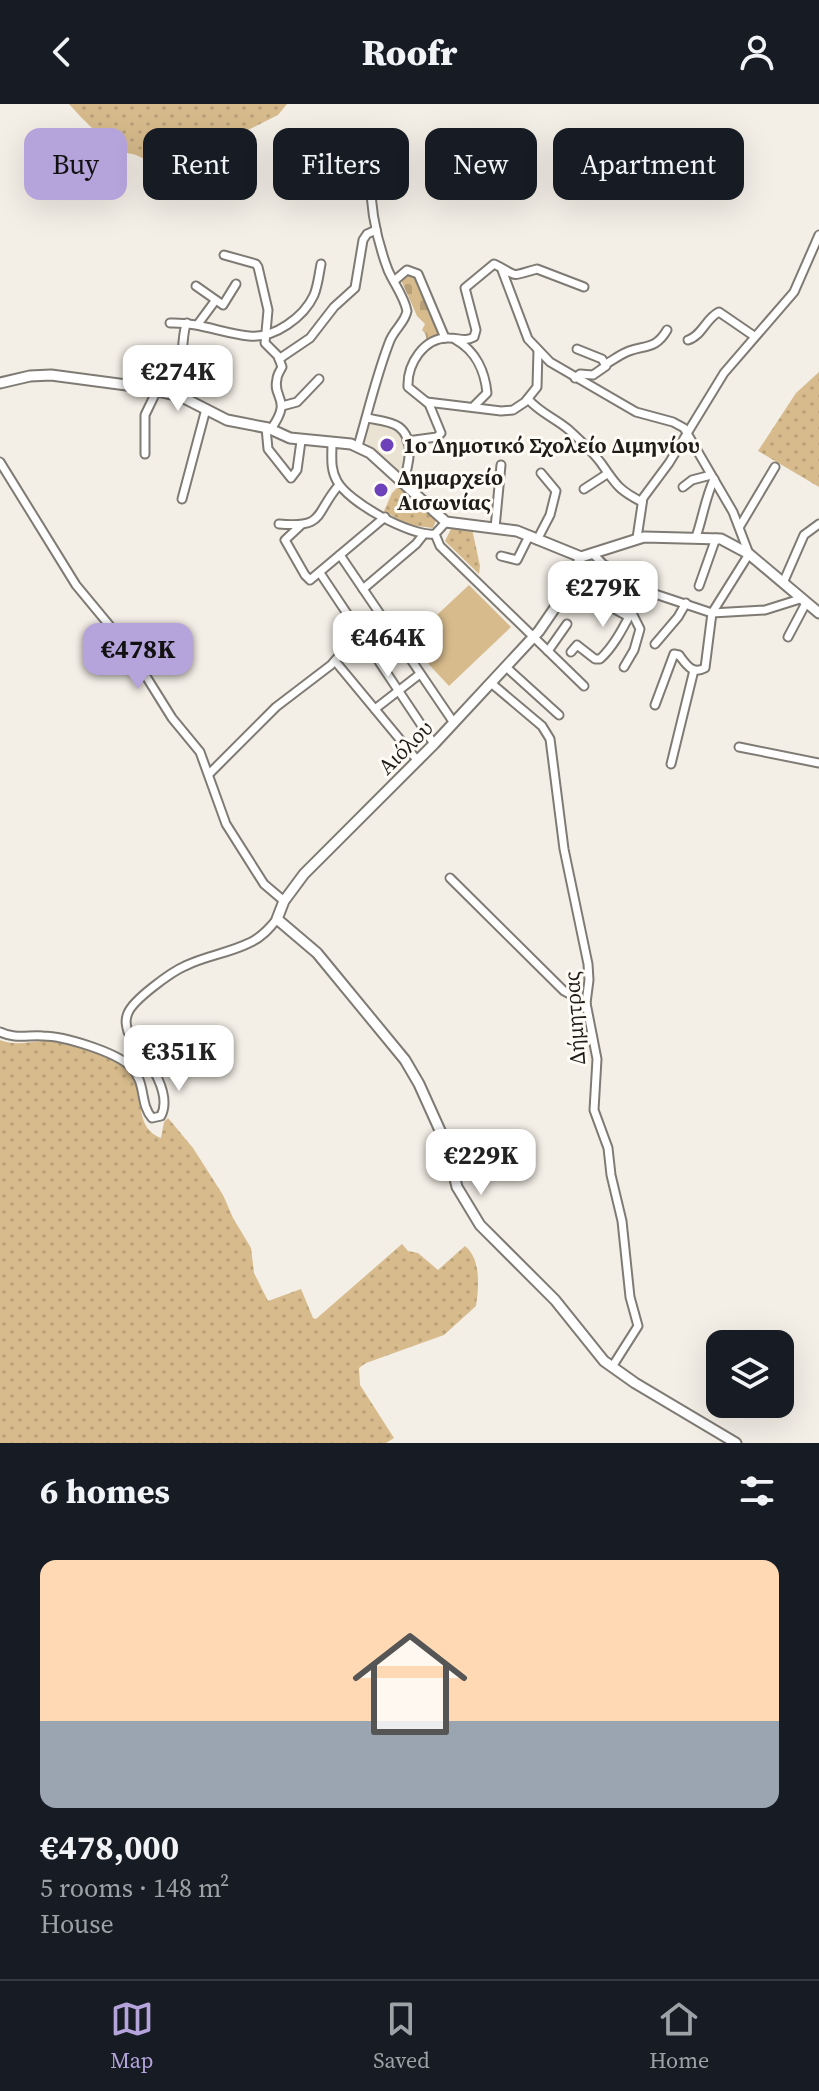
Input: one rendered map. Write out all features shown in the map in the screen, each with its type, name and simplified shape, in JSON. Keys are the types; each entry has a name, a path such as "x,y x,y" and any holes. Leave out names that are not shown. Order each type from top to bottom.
{"street":[{"path":"358,446 391,337 407,313 376,230 371,200"},
{"path":"279,359 310,338 334,307 355,288 363,240 376,230"},
{"path":"637,538 642,502 724,373 794,292 819,235"},
{"path":"224,255 257,265 267,305 265,343 282,367 276,382 282,406 279,419 269,429 268,449 291,478 296,474 301,441"},
{"path":"170,323 198,324 250,336 267,335 299,315 313,297 321,264"},
{"path":"407,441 441,435 427,402 408,387 409,373 422,349 448,338 468,340 476,333 465,288 490,265 496,264 502,270 525,332 538,350 575,378 636,412 673,422 687,432 740,526 749,554 712,613 705,666 702,670 694,670 686,666 679,655 673,655 655,705"},
{"path":"502,270 521,276 537,269 584,287"},
{"path":"394,281 407,270 418,274 448,338 469,349 483,375 487,393 473,407"},
{"path":"196,286 215,301 226,304 236,284"},
{"path":"198,324 215,301"},
{"path":"688,340 696,337 713,314 719,312 754,336"},
{"path":"180,396 184,353 182,335 187,323"},
{"path":"575,378 580,374 596,374 606,364 630,351 651,345 667,330"},
{"path":"577,349 600,358 606,364"},
{"path":"427,402 508,411 528,399 538,385 538,350"},
{"path":"0,383 51,375 157,390 180,396 231,421 269,429 301,441 358,446 376,458 446,522 495,528 533,538 581,557 637,538 716,538 749,554 819,612"},
{"path":"282,406 297,402 319,379"},
{"path":"145,454 145,415 157,390"},
{"path":"528,399 539,411 559,422 582,442 621,490 642,502"},
{"path":"182,499 206,409"},
{"path":"367,418 396,425 402,430 407,441 409,464 403,484"},
{"path":"332,443 332,468 339,485 352,497 410,530 424,534 435,534 446,522"},
{"path":"0,462 76,585 138,661 172,718 200,752 226,824 264,884 284,901"},
{"path":"495,528 501,465"},
{"path":"740,526 775,467"},
{"path":"501,556 517,560 550,515 555,487 541,473"},
{"path":"584,489 607,474"},
{"path":"683,487 692,480 712,477"},
{"path":"696,537 712,477"},
{"path":"339,485 315,520 300,526 285,540 309,579 385,517"},
{"path":"279,524 300,526"},
{"path":"783,583 804,535 819,524"},
{"path":"363,589 424,534"},
{"path":"435,534 440,546 584,686"},
{"path":"699,586 716,538"},
{"path":"340,555 454,723"},
{"path":"594,555 601,563 633,575 655,594 712,613 765,610 780,603 803,601"},
{"name":"Αιόλου","path":"277,919 284,901 304,874 434,744 534,637 563,596 581,557"},
{"path":"320,573 434,744"},
{"path":"571,652 577,645 595,659 600,659 610,649 646,586"},
{"path":"589,595 628,613 640,629 634,650 624,667"},
{"path":"788,637 803,601"},
{"path":"655,644 686,603"},
{"path":"210,773 276,707 335,661 359,633 382,617"},
{"path":"548,651 567,624"},
{"path":"335,661 417,760"},
{"path":"506,667 559,715"},
{"path":"671,764 694,670"},
{"path":"375,709 420,674"},
{"name":"Δήμητρας","path":"491,683 542,726 550,739 564,849 588,964 586,1003 597,1059 595,1115 608,1148 622,1221 630,1297 638,1326 612,1367"},
{"path":"739,747 819,763"},
{"path":"450,878 560,987 572,998 586,1003"},
{"path":"0,1032 14,1037 57,1037 119,1057 142,1082 147,1112 152,1118 161,1116 165,1099 160,1084 128,1032 128,1013 133,1005 173,972 251,943 277,919 317,953 405,1060 447,1146 457,1187 480,1225 545,1288 593,1349 612,1367 736,1443"}],"shaded area":[{"name":"1ο Δημοτικό Σχολείο Διμηνίου","path":"370,420 397,429 406,450 401,474 364,441"}],"green space":[{"path":"69,104 287,104 278,115 252,128 143,128 143,158 127,153 127,128 92,128"},
{"path":"414,272 440,334 427,341 422,330 425,324 417,316 401,280"},
{"path":"819,372 819,487 758,451 796,393"},
{"path":"399,486 436,520 433,528 409,525 384,511 392,493"},
{"path":"451,529 472,529 479,574 445,541"},
{"path":"469,585 511,627 449,686 408,642"},
{"path":"0,1040 80,1045 107,1054 130,1070 136,1079 141,1112 147,1127 161,1138 164,1122 168,1118 193,1148 223,1195 251,1248 254,1273 268,1301 301,1289 316,1319 402,1244 438,1270 465,1246 470,1251 478,1282 476,1306 444,1335 359,1368 360,1385 394,1438 386,1443 0,1443"}],"place":[{"name":"1ο Δημοτικό Σχολείο Διμηνίου","path":"387,445"},
{"name":"Δημαρχείο Αισωνίας","path":"381,490"}]}
